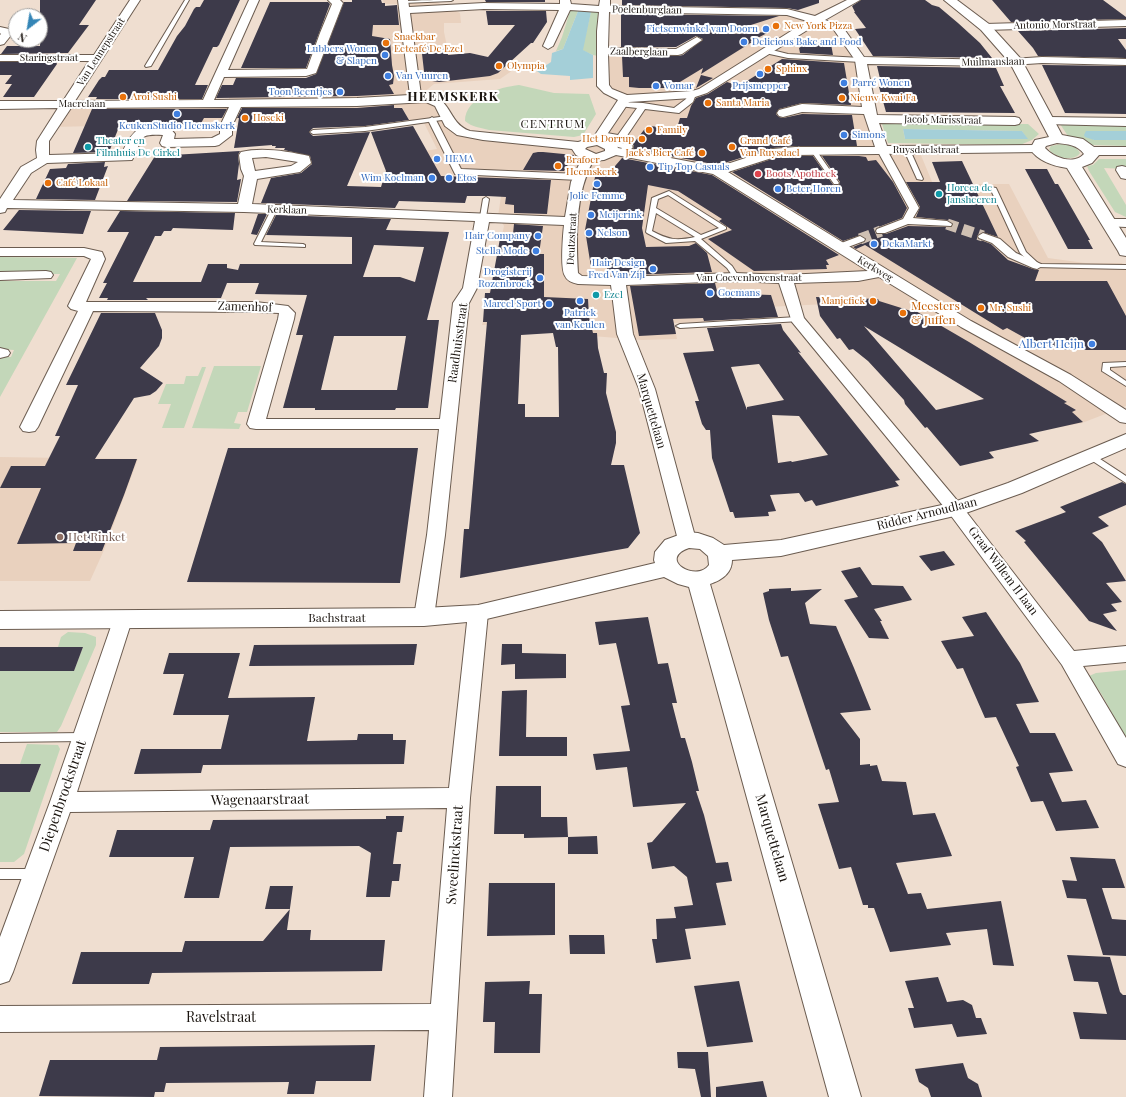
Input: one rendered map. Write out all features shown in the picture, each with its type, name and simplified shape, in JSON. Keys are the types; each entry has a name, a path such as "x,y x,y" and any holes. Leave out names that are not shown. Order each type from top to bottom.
{"street":[{"name":"Van Lennepstraat","path":"44,159 42,150 43,142 135,0"},
{"path":"207,103 254,0"},
{"path":"220,74 306,73 312,71 324,33 338,3 333,0"},
{"path":"624,101 692,94 703,91 816,20 856,0"},
{"path":"954,0 985,27 1016,62 1049,121 1057,139"},
{"path":"403,4 416,99"},
{"name":"Poelenburglaan","path":"403,4 484,6 565,4 787,12 838,28 861,60"},
{"path":"548,46 565,4"},
{"name":"Zaalberglaan","path":"605,5 602,31 603,86 624,101"},
{"name":"Antonio Morstraat","path":"985,27 1126,23"},
{"path":"0,30 5,31 7,34 0,42"},
{"name":"Zaalberglaan","path":"602,51 678,52 697,40"},
{"path":"768,51 788,56 861,60 870,115 882,150 914,208 907,221"},
{"name":"Staringstraat","path":"0,58 98,58"},
{"name":"Muilmanslaan","path":"861,60 1016,62 1042,60 1126,62"},
{"path":"624,101 643,106 676,110 690,100 692,94"},
{"name":"Maerelaan","path":"0,105 236,104 357,102 426,98 437,101 441,104 447,118"},
{"path":"599,138 624,101"},
{"path":"2,207 26,170 44,159 127,157 136,136 139,132 144,131 166,131 169,134 166,143 215,142 226,135 226,126 236,104"},
{"path":"447,118 450,126 463,133 584,152 602,157 618,152 628,146 617,144 643,106"},
{"name":"Jacob Marisstraat","path":"783,113 802,108 870,115 1015,121"},
{"path":"432,120 458,172 579,177"},
{"path":"1049,121 1126,122"},
{"path":"599,138 618,152"},
{"path":"584,152 587,142 599,138 620,138"},
{"path":"1057,139 1081,144 1090,151 1092,156 1089,160 1073,164 1050,159 1041,154 1037,149 1040,143 1057,139"},
{"name":"Ruysdaelstraat","path":"718,171 773,153 814,151 1037,149"},
{"path":"1090,151 1126,151"},
{"name":"Deutzstraat","path":"584,152 571,221 571,275 578,280 585,281 618,281"},
{"name":"Kerkweg","path":"618,152 704,167 718,171 840,248 966,324 1065,378 1126,418"},
{"path":"1073,164 1077,173 1126,251"},
{"path":"244,208 251,176"},
{"name":"Kerklaan","path":"2,207 244,208 571,221"},
{"name":"Raadhuisstraat","path":"424,617 436,535 461,303 470,288 483,217"},
{"path":"881,231 907,221 947,224"},
{"path":"1109,223 1126,223"},
{"path":"983,236 996,241 1012,255 1037,266"},
{"path":"840,248 860,239"},
{"path":"0,252 84,252 97,256 98,259 76,306 88,306 29,427"},
{"name":"Van Coevenhovenstraat","path":"618,281 736,277 858,277 880,272"},
{"path":"0,276 46,275"},
{"name":"Graaf Willem II laan","path":"785,278 797,319 955,509 1069,659 1126,758"},
{"name":"Marquettelaan","path":"618,281 625,334 647,389 687,540"},
{"name":"Zamenhof","path":"88,306 256,306 283,309 287,313 286,319 256,424 447,424"},
{"name":"Ridder Arnoudlaan","path":"719,554 781,548 955,509 1016,488 1126,440"},
{"path":"687,540 703,542 715,548 719,554 722,559 718,571 706,578 698,580 680,577 668,568 664,556 672,545 687,540"},
{"name":"Bachstraat","path":"0,620 424,617 478,613 668,568"},
{"name":"Marquettelaan","path":"698,580 845,1097"},
{"name":"Sweelinckstraat","path":"438,1097 459,798 478,613"},
{"name":"Diepenbrockstraat","path":"0,972 62,802 122,620"},
{"path":"1069,659 1126,654"},
{"name":"Wagenaarstraat","path":"62,802 459,798"},
{"name":"Ravelstraat","path":"0,1019 443,1017"}],"lane":[{"path":"148,66 187,0"},
{"path":"403,4 422,1 451,0"},
{"path":"313,132 365,129 447,118"},
{"path":"907,150 920,180"},
{"path":"814,151 836,183"},
{"path":"993,188 1023,253 1037,266 1126,267"},
{"path":"669,193 724,228 698,238 684,241 666,241 649,232 654,198 669,193"},
{"path":"483,217 486,199"},
{"path":"653,209 698,238 730,267 736,277"},
{"path":"274,210 256,244 303,246"},
{"path":"680,326 797,319"},
{"path":"1126,364 1106,364 1106,371 1126,384"},
{"path":"1091,456 1126,480"},
{"path":"0,738 83,737"},
{"path":"0,874 36,874"}],"shaded area":[{"path":"383,0 432,0 460,13 461,23 444,23 444,32 449,56 469,55 522,64 500,79 434,84 417,98 432,99 454,129 579,146 593,142 625,100 608,91 598,56 624,56 668,64 732,35 750,24 749,16 781,16 787,12 830,25 861,60 883,150 920,153 933,184 1009,184 1048,258 1085,263 1122,263 1126,270 1126,406 1082,423 1061,427 1045,412 1003,401 827,304 767,307 771,320 674,323 677,339 642,340 592,336 530,322 482,325 504,226 498,216 502,190 387,173 381,158 437,149 424,123 411,125 402,107 380,110 184,124 52,127 67,104 227,103 235,83 372,82 372,21 391,21 398,10 397,4 384,4"},
{"path":"0,457 138,459 104,550 90,581 0,581"}],"green space":[{"path":"570,11 578,11 563,49 556,51 562,37"},
{"path":"591,12 598,12 596,40 598,56 582,50"},
{"path":"519,85 554,93 589,94 596,114 583,135 574,137 489,130 474,126 465,121 471,106 477,100 494,91"},
{"path":"882,124 1028,124 1039,134 1032,140 1020,145 888,143","holes":["903,129 1022,131 1027,139 905,139"]},
{"path":"1060,124 1126,124 1126,131 1086,131 1094,140 1126,140 1126,146 1089,145 1070,139"},
{"path":"1061,144 1075,147 1080,153 1074,157 1064,158 1055,155 1049,149 1051,146"},
{"path":"1099,159 1126,159 1126,169 1104,168 1126,205 1126,217 1115,212 1089,171 1087,166 1093,165"},
{"path":"0,257 77,258 0,397 0,357 11,357 14,350 0,349 0,281 56,281 60,274 0,274"},
{"path":"214,366 261,366 247,412 238,412 234,423 241,424 239,429 192,428"},
{"path":"202,367 206,367 184,428 162,428 171,404 158,404 166,384 184,384 186,376 198,376"},
{"path":"68,632 85,633 96,637 96,645 57,732 0,732 0,671 74,671 83,647 58,647 61,637"},
{"path":"1126,670 1126,739 1102,695 1089,676 1096,673"},
{"path":"27,744 58,745 60,749 24,854 14,862 0,862 0,792 30,792 41,764 20,764"}],"water":[{"path":"578,11 591,12 583,50 593,55 593,78 570,80 570,76 541,74 534,69 545,66 551,62 552,53 563,49"},
{"path":"903,129 1022,131 1028,139 905,139"},
{"path":"1086,131 1126,131 1126,140 1094,140 1085,137 1084,135"}],"building":[{"path":"40,0 96,0 79,25 89,25 68,53 1,54 7,46 8,48 48,48 48,8 40,8"},
{"path":"204,0 240,0 219,45 217,47 213,47 195,85 208,85 202,99 96,99 97,97 88,97 99,80 102,77 105,77 109,70 158,70 194,9 196,7 200,7"},
{"path":"352,0 381,0 382,3 385,3 385,6 397,5 399,25 373,25 372,36 390,39 394,76 393,84 389,85 394,94 216,98 222,85 233,85 236,78 306,78 316,74 344,2 352,2"},
{"path":"485,0 545,0 545,2 486,2"},
{"path":"622,0 819,0 819,3 798,10 787,8 622,5"},
{"path":"861,0 925,0 932,5 939,7 958,23 980,43 992,58 873,56 855,29 866,28 854,12 852,6"},
{"path":"992,0 1103,0 1126,17 1126,19 1011,22"},
{"path":"270,2 328,2 330,4 306,68 241,68"},
{"path":"486,11 546,11 547,22 533,43 531,43 498,73 490,76 439,82 425,80 421,45 447,49 448,55 470,53 488,57 515,25 488,25"},
{"path":"621,14 779,16 729,32 729,34 769,32 750,42 752,42 701,74 703,68 670,88 639,88 629,87 629,77 623,77 622,56 683,55 703,39 696,36 676,47 621,47"},
{"path":"1126,28 1126,39 1118,39 1126,50 1126,58 1038,56 1018,31"},
{"path":"810,41 831,44 833,55 800,53 799,48"},
{"path":"782,59 844,63 851,105 802,103 779,109 776,114 783,118 802,114 852,115 857,146 795,146 773,148 718,165 633,149 633,144 647,126 677,128 680,118 687,118 691,106 696,98 708,94 727,82 739,86"},
{"path":"0,62 56,62 57,64 34,97 3,97 12,84 5,84 12,75 0,75"},
{"path":"1042,65 1126,66 1126,114 1065,113"},
{"path":"877,66 996,68 1004,86 1000,86 1015,113 886,112 879,87 882,87"},
{"path":"701,75 713,78 696,88"},
{"path":"394,105 394,108 402,108 409,120 365,126 313,128 309,132 313,136 370,132 347,186 381,187 386,171 371,132 413,126 441,176 551,180 547,214 514,213 514,205 505,204 506,197 487,196 467,196 465,203 399,201 395,208 261,203 271,178 301,173 312,164 310,156 284,150 285,148 275,148 276,146 272,145 234,148 239,118 237,118 242,108 357,108"},
{"path":"92,109 227,109 222,118 204,118 200,125 152,124 119,127 109,152 73,153"},
{"path":"240,151 238,155 239,164 237,180 241,179 237,202 127,201 155,156"},
{"path":"538,152 574,155 564,171 523,170 533,153"},
{"path":"813,156 834,186 839,185 840,182 822,156 859,156 866,157 868,161 876,160 893,182 907,208 902,218 876,228 875,232 877,234 886,234 908,226 952,227 953,224 947,220 916,217 920,207 906,182 940,182 932,162 962,161 998,237 982,232 977,236 978,239 991,244 1008,260 1039,270 1035,281 1107,281 1126,316 1126,350 1063,350 1062,347 1048,347 1037,341 1034,343 1007,328 1003,330 865,245 856,249 853,247 865,242 866,239 861,235 843,241 732,172 775,158"},
{"path":"622,158 712,175 839,255 826,260 829,265 826,265 827,269 754,271 708,239 732,230 719,221 722,219 678,191 648,185 642,228 646,247 689,246 696,243 707,253 712,272 628,275 608,273 607,267 591,267 585,230 595,177 601,177 604,172 609,173"},
{"path":"105,162 104,167 108,166 95,200 36,199 50,169 66,168 68,164"},
{"path":"1025,169 1047,169 1055,184 1058,184 1090,240 1088,240 1093,249 1068,249"},
{"path":"19,210 91,211 83,234 3,230"},
{"path":"120,211 235,213 233,230 173,228 171,231 164,231 161,236 155,236 133,282 201,282 208,264 227,264 227,268 238,270 240,264 352,264 352,237 266,235 276,215 391,219 386,230 449,232 427,320 439,320 428,408 396,408 395,410 315,410 315,408 283,408 303,335 296,335 307,295 255,294 259,283 227,283 221,298 146,298 148,300 107,300 108,298 99,298 107,283 103,283 129,232 107,232","holes":["374,245 424,247 415,282 400,277 363,277","334,336 406,336 397,390 321,390"]},
{"path":"258,214 267,214 257,235 251,234"},
{"path":"514,224 543,226 539,254 544,254 544,297 588,299 589,317 593,333 597,333 598,348 604,373 607,373 606,393 616,432 616,443 611,465 624,465 640,533 628,548 460,578 464,529 469,529 487,322 483,322 485,293 490,293 501,233 513,234","holes":["553,333 556,347 558,347 559,417 525,417 525,404 518,404 521,335"]},
{"path":"715,283 717,291 742,289 742,294 771,295 778,317 704,321 703,318 673,319 676,334 639,336 630,286"},
{"path":"816,297 878,299 879,301 911,311 914,310 1067,402 1064,403 1076,410 1072,412 1083,422 1029,434 1039,441 989,452 994,458 960,466 927,427 925,428 905,404 904,400 868,361 853,349 849,350 840,338 837,339 820,316","holes":["864,326 984,399 936,410"]},
{"path":"101,313 155,313 162,330 162,338 159,346 140,368 163,383 150,395 134,398 95,459 137,459 124,495 102,551 73,551 76,543 17,544 41,488 0,488 11,466 45,466 60,436 55,436 78,385 66,385"},
{"path":"781,324 783,330 801,353 798,352 900,480 895,481 899,486 816,506 812,500 805,502 799,493 770,495 776,511 768,512 769,516 735,518 733,512 730,512 712,458 710,430 706,430 702,424 695,401 699,401 683,353 714,351 707,328","holes":["759,364 784,400 747,407 747,410 731,367","772,415 799,416 828,455 792,462 778,463"]},
{"path":"228,448 418,448 400,583 187,582"},
{"path":"1122,482 1126,484 1126,505 1098,517 1109,526 1092,533 1102,542 1126,581 1106,583 1122,602 1111,604 1117,611 1103,614 1117,631 1089,621 1024,542 1026,541 1015,531 1066,512 1060,507"},
{"path":"944,551 955,565 931,571 919,556"},
{"path":"860,567 872,585 903,586 912,600 874,609 882,621 880,621 889,639 869,638 844,600 858,597 841,571"},
{"path":"791,588 791,591 822,589 805,603 810,624 836,626 871,710 840,713 860,739 860,765 877,765 882,781 906,782 913,815 935,813 952,856 896,863 908,894 921,893 927,909 1001,901 1014,966 993,965 987,929 946,933 951,945 890,952 874,908 868,908 868,905 863,905 851,867 839,869 818,804 839,802 829,769 826,770 788,656 781,657 769,620 763,593 769,591 769,589"},
{"path":"986,612 1020,663 1039,702 1016,704 1030,733 1055,733 1073,771 1049,773 1062,802 1086,800 1099,828 1056,831 1043,801 1031,802 1016,767 1019,766 996,717 985,718 963,668 957,669 941,641 974,636 962,617"},
{"path":"648,617 658,664 668,663 677,703 672,703 681,738 685,738 692,762 699,791 696,791 704,815 716,863 728,862 732,881 716,883 726,925 685,929 691,959 656,963 652,939 657,939 656,919 676,918 674,907 693,905 687,877 674,866 652,869 647,843 652,842 686,803 633,807 627,767 596,770 593,754 630,751 621,706 630,705 616,643 599,645 595,622"},
{"path":"417,644 414,665 249,666 254,645"},
{"path":"502,644 522,644 522,653 566,654 566,678 515,679 515,664 501,665"},
{"path":"0,647 83,647 74,671 0,671"},
{"path":"169,653 240,653 228,698 315,697 307,741 357,740 358,734 393,734 393,740 406,740 404,764 203,765 201,773 134,774 141,749 221,749 229,715 173,715 184,674 163,674"},
{"path":"527,690 526,737 567,737 567,756 499,756 502,691"},
{"path":"0,764 41,764 30,792 0,792"},
{"path":"496,786 541,786 541,817 567,817 568,837 524,838 524,834 494,834"},
{"path":"386,816 404,816 402,832 397,832 393,864 401,864 399,881 392,881 390,897 366,897 371,853 359,846 230,847 219,898 184,898 194,857 109,857 117,830 210,830 213,820 386,819"},
{"path":"597,836 598,854 568,854 568,837"},
{"path":"1070,857 1115,859 1125,888 1102,888 1112,919 1126,920 1126,956 1103,955 1086,899 1067,898 1062,880 1077,881"},
{"path":"489,883 555,883 555,935 487,936"},
{"path":"270,886 293,886 290,909 265,909"},
{"path":"290,909 287,930 311,930 310,940 385,940 382,971 152,973 149,984 72,984 81,952 182,952 185,941 263,941"},
{"path":"569,935 604,935 605,954 570,954"},
{"path":"1067,955 1110,957 1120,992 1123,995 1126,995 1126,1040 1080,1039 1073,1012 1107,1014 1098,982 1074,981"},
{"path":"938,977 947,1002 963,1000 972,1005 976,1018 981,1018 987,1034 957,1037 952,1024 914,1028 908,1008 914,1008 905,981"},
{"path":"530,981 529,994 542,994 540,1053 494,1053 495,1022 483,1022 485,982"},
{"path":"739,981 753,1042 707,1047 694,986"},
{"path":"375,1045 371,1081 316,1081 314,1094 287,1094 289,1082 166,1083 164,1092 155,1092 154,1097 39,1096 50,1060 157,1060 160,1047"},
{"path":"677,1052 708,1052 711,1097 701,1097 695,1069 678,1068"},
{"path":"963,1063 968,1078 978,1084 982,1097 931,1097 928,1088 919,1082 915,1069"},
{"path":"763,1081 767,1097 716,1097 716,1087"}],"tunnel":[{"path":"947,224 983,236"},
{"path":"860,239 881,231"}],"place":[{"name":"New York Pizza","path":"776,26"},
{"name":"Fietsenwinkel van Doorn","path":"766,29"},
{"name":"Delicious Bake and Food","path":"744,42"},
{"name":"Snackbar Eetcafé De Ezel","path":"386,43"},
{"name":"Lubbers Wonen & Slapen","path":"385,55"},
{"name":"Olympia","path":"499,66"},
{"name":"Sphinx","path":"768,69"},
{"name":"Prijsmepper","path":"760,74"},
{"name":"Van Vuuren","path":"388,76"},
{"name":"Parré Wonen","path":"844,83"},
{"name":"Vomar","path":"656,86"},
{"name":"Toon Beentjes","path":"340,92"},
{"name":"Aroi Sushi","path":"123,97"},
{"name":"Nieuw Kwai Fa","path":"842,98"},
{"name":"Santa Maria","path":"708,103"},
{"name":"KeukenStudio Heemskerk","path":"177,114"},
{"name":"Hoseki","path":"245,118"},
{"name":"Family","path":"649,130"},
{"name":"Simons","path":"844,135"},
{"name":"Het Dorrup","path":"642,139"},
{"name":"Theater en Filmhuis De Cirkel","path":"88,147"},
{"name":"Grand Café Van Ruysdael","path":"732,147"},
{"name":"Jack's Bier Café","path":"702,153"},
{"name":"HEMA","path":"437,159"},
{"name":"Brafoer Heemskerk","path":"558,166"},
{"name":"Tip Top Casuals","path":"650,167"},
{"name":"Boots Apotheek","path":"758,174"},
{"name":"Wim Koelman","path":"432,178"},
{"name":"Etos","path":"449,178"},
{"name":"Café Lokaal","path":"48,183"},
{"name":"Jolie Femme","path":"597,184"},
{"name":"Beter Horen","path":"778,189"},
{"name":"Horeca de Jansheeren","path":"939,194"},
{"name":"Meijerink","path":"591,215"},
{"name":"Nelson","path":"589,233"},
{"name":"Hair Company","path":"538,236"},
{"name":"DekaMarkt","path":"874,244"},
{"name":"Stella Mode","path":"536,251"},
{"name":"Hair Design Fred Van Zijl","path":"653,269"},
{"name":"Drogisterij Rozenbroek","path":"540,278"},
{"name":"Goemans","path":"710,293"},
{"name":"Ezel","path":"596,295"},
{"name":"Patrick van Keulen","path":"580,301"},
{"name":"Manjefiek","path":"873,301"},
{"name":"Marcel Sport","path":"549,304"},
{"name":"Mr. Sushi","path":"981,308"},
{"name":"Meesters & Juffen","path":"903,313"},
{"name":"Albert Heijn","path":"1092,344"},
{"name":"Het Rinket","path":"60,537"}],"district":[{"name":"HEEMSKERK","path":"453,97"},
{"name":"CENTRUM","path":"553,124"}]}
